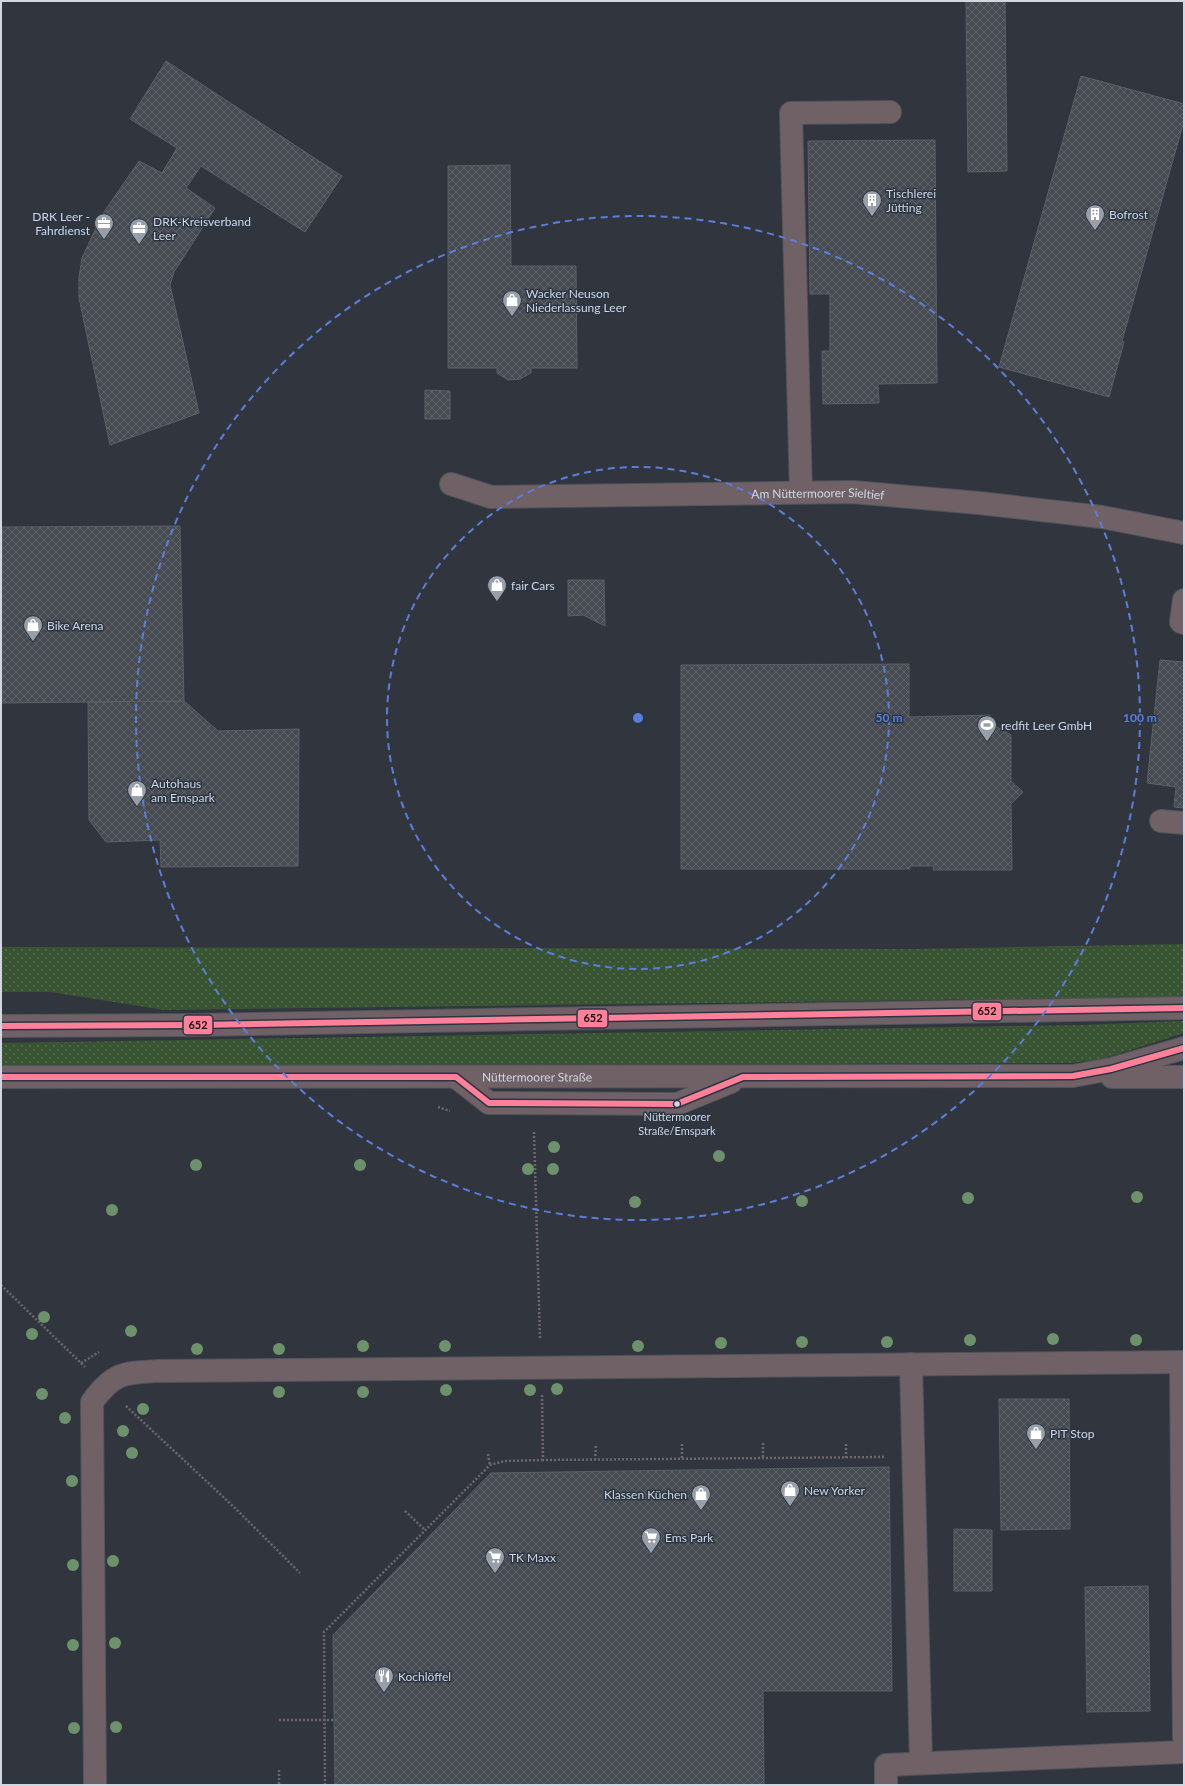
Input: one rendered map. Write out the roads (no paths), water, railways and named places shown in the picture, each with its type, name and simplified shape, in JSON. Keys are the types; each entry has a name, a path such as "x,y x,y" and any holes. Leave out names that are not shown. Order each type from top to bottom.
{"street":[{"path":"801,492 791,113 890,112"},
{"name":"Am Nüttermoorer Sieltief","path":"451,484 491,497 853,492 987,503 1102,517 1184,533"},
{"path":"1184,600 1181,622 1184,623"},
{"path":"1161,821 1184,824"},
{"path":"1,1026 195,1025 1184,1008"},
{"name":"Nüttermoorer Straße","path":"1072,1076 1110,1070 1184,1048"},
{"name":"Nüttermoorer Straße","path":"1,1077 1184,1077"},
{"path":"96,1785 92,1402 104,1385 126,1373 157,1371 1182,1362 1184,1736"},
{"path":"911,1364 912,1457 921,1763"},
{"path":"886,1785 886,1765 1184,1752"}],"place":[{"name":"Tischlerei Jütting","path":"872,217"},
{"name":"Bofrost","path":"1095,231"},
{"name":"DRK Leer - Fahrdienst","path":"104,240"},
{"name":"DRK-Kreisverband Leer","path":"139,245"},
{"name":"Wacker Neuson Niederlassung Leer","path":"512,317"},
{"name":"fair Cars","path":"497,602"},
{"name":"Bike Arena","path":"33,642"},
{"name":"redfit Leer GmbH","path":"987,742"},
{"name":"Autohaus am Emspark","path":"137,807"},
{"name":"Nüttermoorer Straße/Emspark","path":"677,1104"},
{"name":"PIT Stop","path":"1036,1450"},
{"name":"New Yorker","path":"790,1507"},
{"name":"Klassen Küchen","path":"701,1511"},
{"name":"Ems Park","path":"651,1554"},
{"name":"TK Maxx","path":"495,1574"},
{"name":"Kochlöffel","path":"384,1693"}]}
